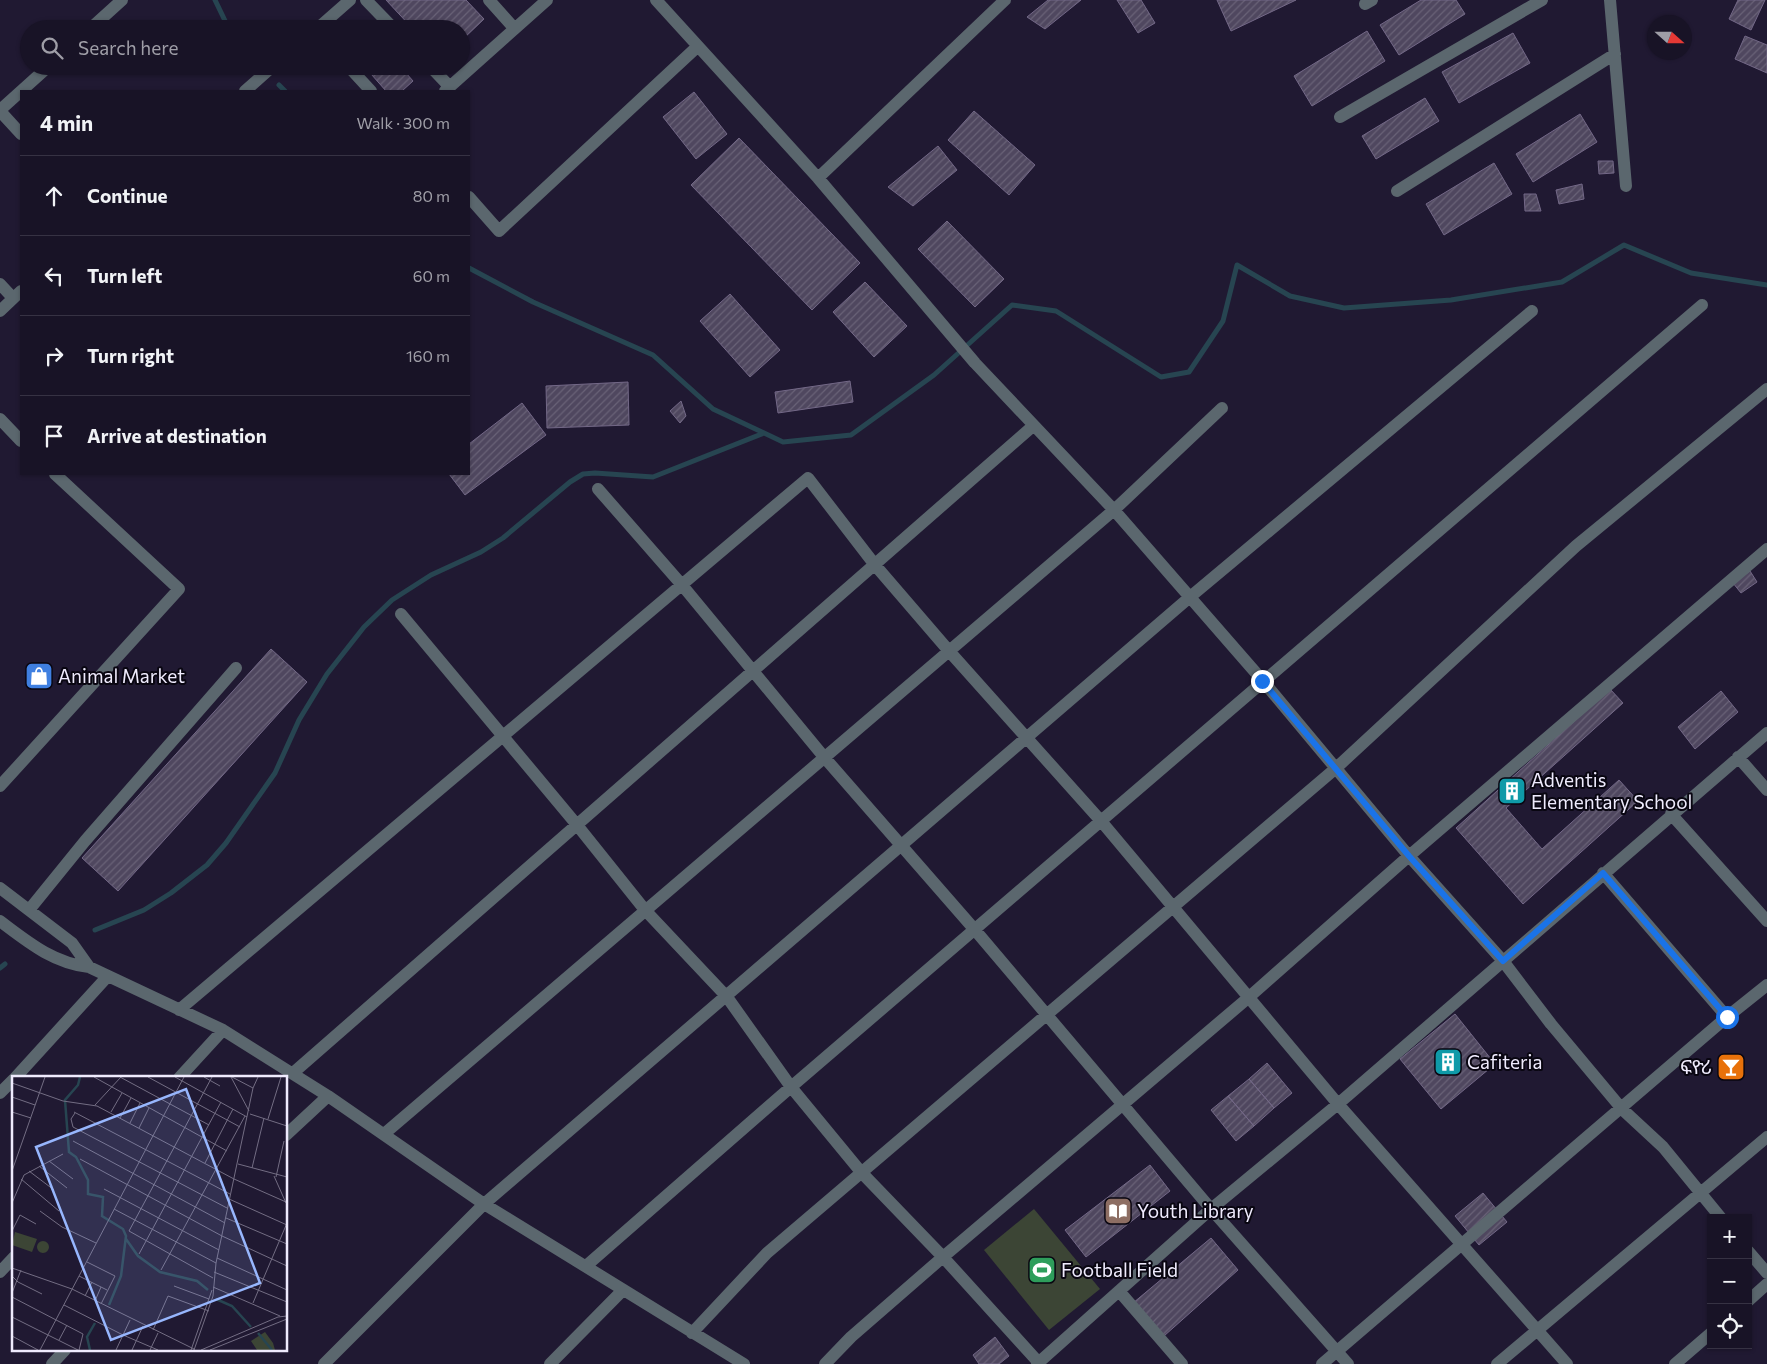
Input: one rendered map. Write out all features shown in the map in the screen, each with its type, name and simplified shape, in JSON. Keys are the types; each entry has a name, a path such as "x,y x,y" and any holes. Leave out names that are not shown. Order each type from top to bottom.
{"street":[{"path":"100,20 122,0"},
{"path":"327,20 350,0"},
{"path":"366,0 385,20"},
{"path":"490,0 514,28"},
{"path":"470,68 547,0"},
{"path":"656,0 818,178 971,358 1114,510 1262,681 1409,856 1503,961 1551,1024 1622,1109 1663,1147 1718,1214"},
{"path":"818,178 1005,0"},
{"path":"1340,117 1542,0"},
{"path":"1610,0 1626,186"},
{"path":"470,198 500,231 697,47"},
{"path":"1397,191 1614,54"},
{"path":"25,90 39,75"},
{"path":"246,90 264,75"},
{"path":"356,75 370,90"},
{"path":"437,75 447,89 462,75"},
{"path":"20,95 1,115 20,133"},
{"path":"0,284 17,294 0,312"},
{"path":"586,1266 791,1086 1702,305"},
{"path":"324,1364 484,1204 1190,597 1532,311"},
{"path":"692,1333 767,1253 1335,769 1576,546 1767,389"},
{"path":"384,1134 1114,510 1222,408"},
{"path":"0,419 20,440"},
{"path":"293,1074 1033,426"},
{"path":"0,786 179,588 56,475"},
{"path":"179,1010 808,478 875,564 949,651 1100,821 1338,1104 1567,1364"},
{"path":"598,489 682,584 824,757 975,930 1210,1209 1348,1364"},
{"path":"825,1364 851,1337 943,1257 1121,1103 1248,998 1409,856 1767,549"},
{"path":"401,614 577,825 645,910 727,997 791,1086 861,1172 943,1257 1038,1364 1210,1209 1338,1104 1670,814 1767,733"},
{"path":"29,910 90,835 236,668"},
{"path":"1738,757 1767,790"},
{"path":"1670,814 1767,921"},
{"path":"1603,873 1727,1017"},
{"path":"0,888 72,943 89,967"},
{"path":"0,921 51,957 70,965 89,967 223,1030 328,1096 484,1204 744,1364"},
{"path":"16,1076 107,977"},
{"path":"1322,1364 1336,1350 1767,985"},
{"path":"181,1076 223,1030"},
{"path":"0,1094 12,1080"},
{"path":"288,1133 328,1096"},
{"path":"1496,1364 1767,1137"},
{"path":"1752,1256 1767,1273"},
{"path":"0,1272 12,1259"},
{"path":"1752,1297 1767,1284"},
{"path":"550,1364 622,1290"},
{"path":"1119,1291 1182,1364"},
{"path":"1675,1364 1707,1336"},
{"path":"52,1364 63,1352"}],"green space":[{"name":"Football Field","path":"1034,1209 1100,1289 1049,1330 984,1250"}],"building":[{"path":"386,0 466,0 484,19 470,32 470,20 405,20"},
{"path":"1048,0 1081,0 1045,29 1027,17"},
{"path":"1117,0 1141,0 1155,23 1138,33"},
{"path":"1217,0 1296,0 1231,31"},
{"path":"1421,0 1456,0 1465,14 1399,55 1380,25"},
{"path":"1738,0 1765,0 1751,30 1729,19"},
{"path":"1367,31 1385,61 1312,106 1294,76"},
{"path":"1513,33 1530,63 1459,103 1442,72"},
{"path":"1745,36 1767,45 1767,73 1735,59"},
{"path":"372,75 408,75 413,81 403,90 385,90"},
{"path":"694,92 727,134 696,159 663,117"},
{"path":"1425,98 1439,121 1376,159 1362,136"},
{"path":"974,111 1035,165 1009,195 948,140"},
{"path":"1580,114 1597,142 1533,182 1516,154"},
{"path":"739,138 860,263 812,310 691,185"},
{"path":"938,146 957,170 913,206 888,187"},
{"path":"1598,161 1613,161 1614,173 1599,174"},
{"path":"1494,163 1512,194 1444,235 1426,204"},
{"path":"1582,184 1584,199 1559,204 1556,190"},
{"path":"1524,194 1536,194 1541,211 1525,211"},
{"path":"947,221 1004,279 975,307 918,249"},
{"path":"865,282 907,326 874,357 833,312"},
{"path":"730,294 780,350 750,377 700,321"},
{"path":"850,381 853,402 778,413 775,392"},
{"path":"628,382 629,425 547,428 546,386"},
{"path":"681,401 686,416 680,423 670,411"},
{"path":"522,403 546,435 465,495 450,475 470,475 470,443"},
{"path":"1750,571 1757,582 1741,593 1733,583"},
{"path":"271,649 307,682 118,891 82,858"},
{"name":"Adventis Elementary School","path":"1610,689 1623,703 1506,808 1542,849 1619,780 1638,801 1523,904 1456,828"},
{"path":"1721,691 1738,712 1695,749 1678,727"},
{"name":"Cafiteria","path":"1455,1014 1495,1064 1441,1109 1400,1059"},
{"path":"1267,1063 1292,1093 1274,1108 1249,1079"},
{"path":"1249,1079 1274,1108 1254,1126 1228,1096"},
{"path":"1228,1096 1254,1126 1236,1141 1211,1110"},
{"name":"Youth Library","path":"1150,1165 1170,1191 1086,1257 1065,1230"},
{"path":"1483,1193 1507,1222 1479,1245 1455,1216"},
{"path":"1211,1238 1238,1270 1164,1336 1133,1303"},
{"path":"995,1337 1009,1356 999,1364 979,1364 973,1355"}],"waterway":[{"path":"215,0 225,20"},
{"path":"279,85 284,90"},
{"path":"470,269 533,302 653,355 713,409 783,442 851,435 934,375 1012,305 1056,311 1161,377 1189,372 1223,321 1237,265 1290,296 1344,308 1451,300 1562,282 1624,245 1691,273 1767,285"},
{"path":"95,930 144,910 171,893 207,865 226,843 275,773 299,720 327,674 364,627 392,600 431,575 481,552 503,538 570,482 583,474 595,473 653,477 764,433"},
{"path":"0,968 5,964"}],"place":[{"name":"Animal Market","path":"39,676"},
{"name":"Adventis Elementary School","path":"1512,791"},
{"name":"Cafiteria","path":"1448,1062"},
{"name":"ፍዮሪ","path":"1731,1067"},
{"name":"Youth Library","path":"1118,1211"},
{"name":"Football Field","path":"1042,1270"}],"route":[{"path":"1262,681 1409,856 1503,961 1603,873 1727,1017"}]}
